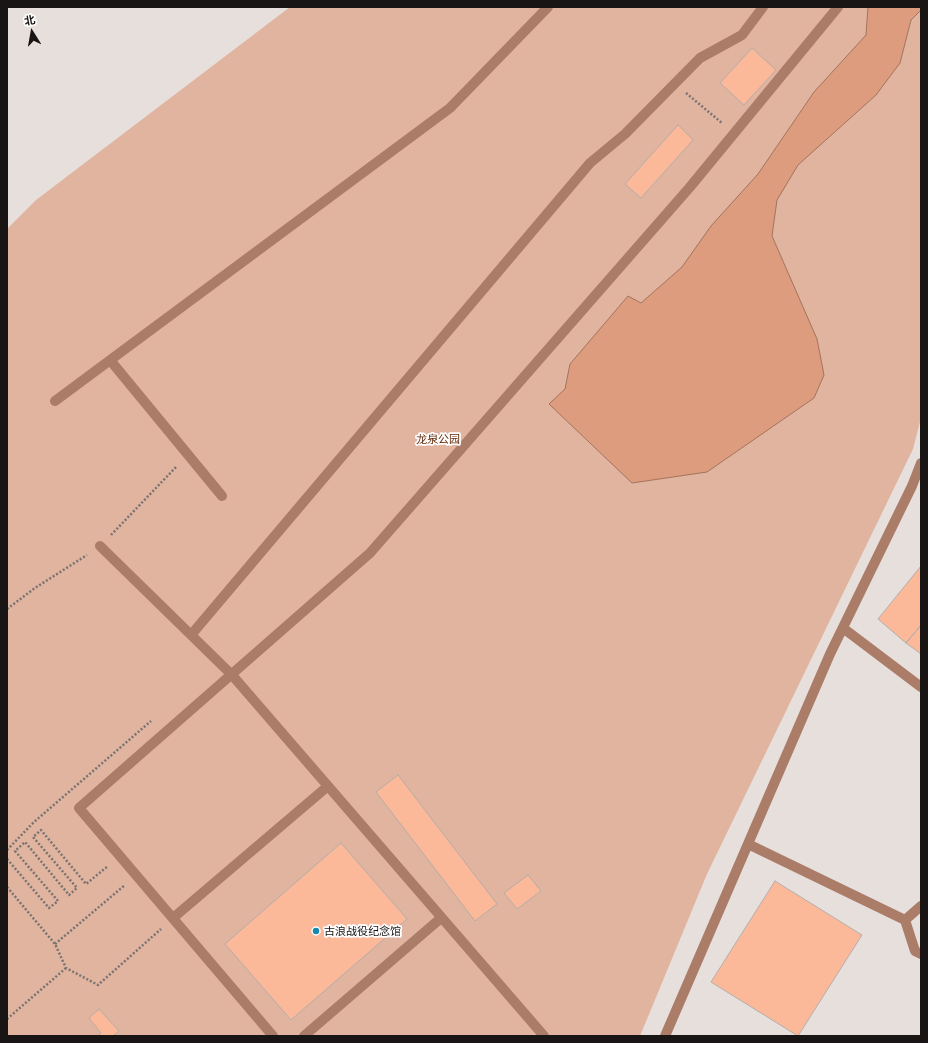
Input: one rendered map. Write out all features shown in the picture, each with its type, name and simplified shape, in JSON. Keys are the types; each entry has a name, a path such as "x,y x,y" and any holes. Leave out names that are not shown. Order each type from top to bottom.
{"street":[{"path":"55,401 450,108 548,7"},
{"path":"191,635 590,163 625,134 700,58 742,35 763,7"},
{"path":"273,1036 79,808 370,553 685,193 838,7"},
{"path":"110,360 222,496"},
{"path":"665,1036 830,654 912,486 921,463"},
{"path":"100,546 232,675 544,1036"},
{"path":"843,628 921,687"},
{"path":"173,918 328,786"},
{"path":"748,844 905,920 915,951 921,954"},
{"path":"905,920 921,906"},
{"path":"304,1036 441,918"}],"path":[{"path":"675,84 734,134"},
{"path":"7,610 35,588 100,546 188,454"},
{"path":"7,850 34,822 154,719"},
{"path":"7,859 49,908 58,901 15,851 25,842 70,895 77,888 33,837 40,830 86,884 120,856"},
{"path":"55,944 136,875"},
{"path":"7,887 55,944 66,968 98,985 173,918"},
{"path":"7,1019 66,968"}],"green space":[{"name":"龙泉公园","path":"290,7 921,7 921,418 913,449 707,874 640,1036 7,1036 7,229 36,200"}],"shaded area":[{"path":"868,7 921,7 921,10 911,20 900,63 876,95 798,165 777,200 772,236 817,339 824,375 814,398 707,472 632,483 549,404 565,389 570,364 628,296 641,303 682,267 711,226 758,174 814,92 866,35"}],"building":[{"path":"752,48 776,70 744,105 720,83"},
{"path":"678,125 693,140 641,198 625,184"},
{"path":"921,566 921,625 906,643 878,619"},
{"path":"921,625 921,654 906,643"},
{"path":"398,775 497,904 475,921 376,792"},
{"name":"古浪战役纪念馆","path":"341,843 407,919 291,1020 225,944"},
{"path":"528,875 541,891 517,909 504,893"},
{"path":"775,881 862,935 798,1036 711,982"},
{"path":"99,1009 119,1031 113,1036 97,1036 101,1033 89,1018"}],"place":[{"name":"古浪战役纪念馆","path":"316,931"}]}
